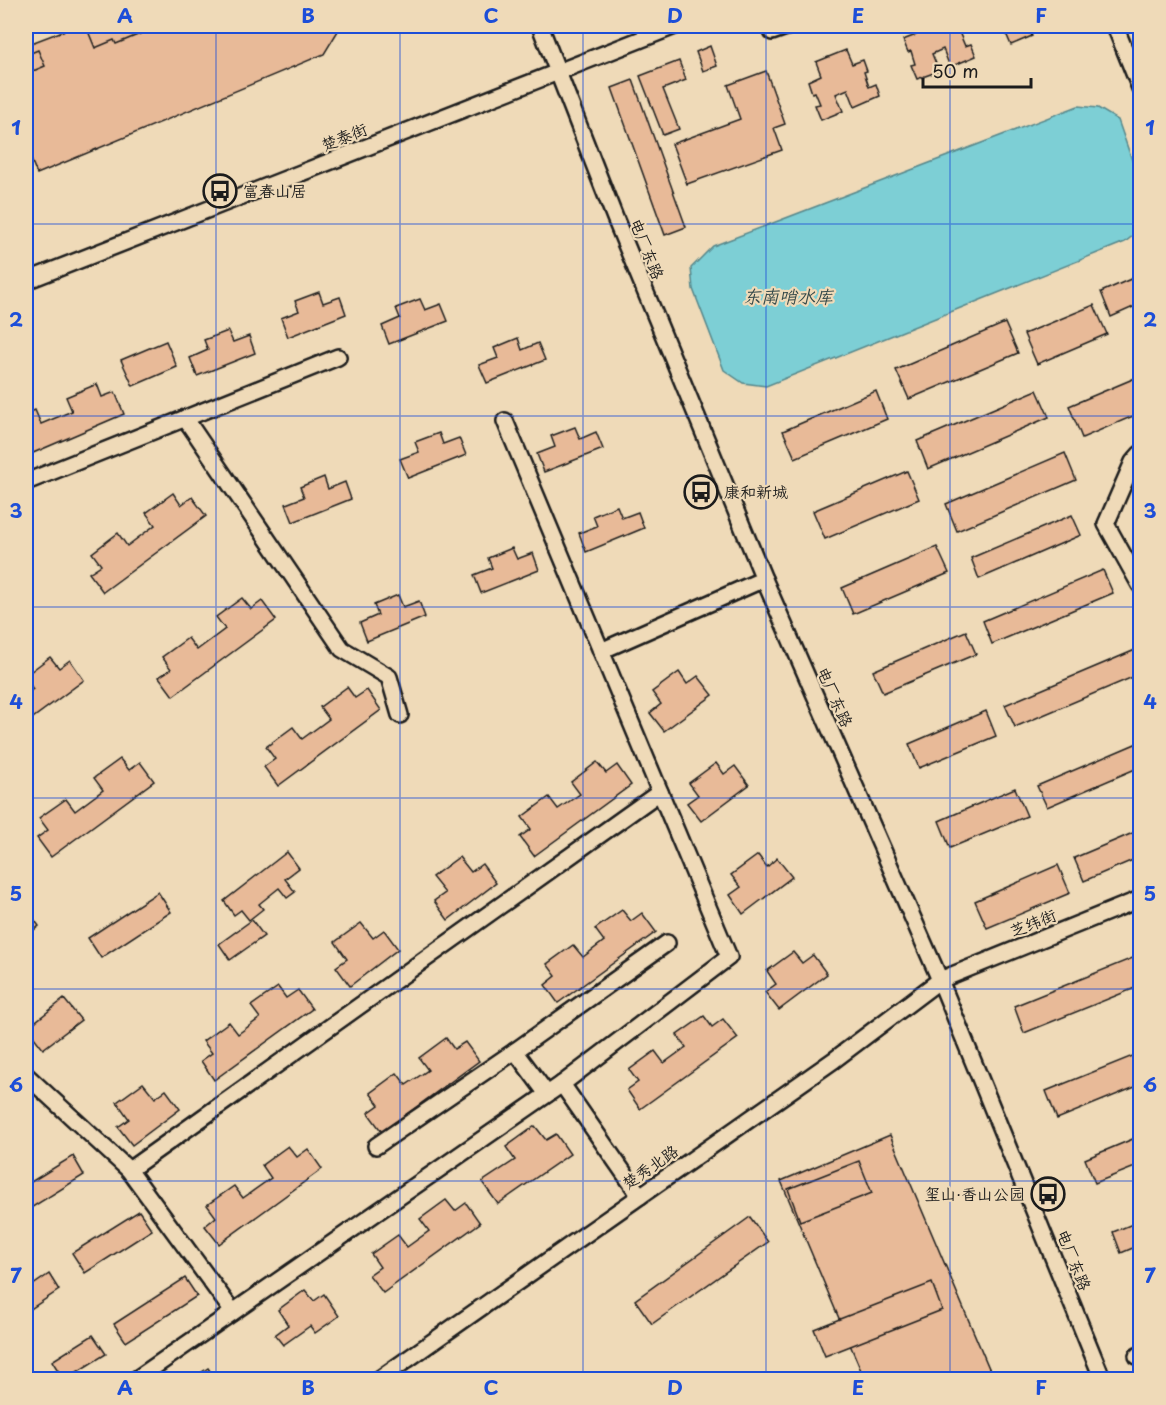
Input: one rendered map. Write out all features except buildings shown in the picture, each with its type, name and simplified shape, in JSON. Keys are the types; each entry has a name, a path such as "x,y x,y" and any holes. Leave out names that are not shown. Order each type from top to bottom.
{"street":[{"name":"电厂东路","path":"540,26 615,218 764,579 940,980 1103,1380"},
{"name":"楚泰街","path":"26,281 675,26"},
{"path":"772,32 789,26"},
{"path":"1114,26 1140,88"},
{"path":"26,482 338,357"},
{"path":"185,418 342,649 389,677 400,716"},
{"path":"135,1380 547,1094 729,957 505,421"},
{"path":"1140,454 1133,462 1106,524 1140,585"},
{"path":"601,651 764,579"},
{"path":"129,1170 660,792"},
{"name":"芝纬街","path":"940,980 1140,899"},
{"path":"376,1146 667,943"},
{"name":"楚秀北路","path":"378,1380 834,1060 940,980"},
{"path":"515,1051 547,1094"},
{"path":"26,1075 129,1170 233,1312"},
{"path":"561,1084 640,1196"}],"water":[{"name":"东南哨水库","path":"1078,106 1098,108 1118,120 1140,183 1140,230 1125,242 766,386 743,383 724,370 693,289 691,268 713,246"}],"place":[{"name":"富春山居","path":"220,191"},
{"name":"康和新城","path":"701,492"},
{"name":"玺山·香山公园","path":"1048,1194"}]}
